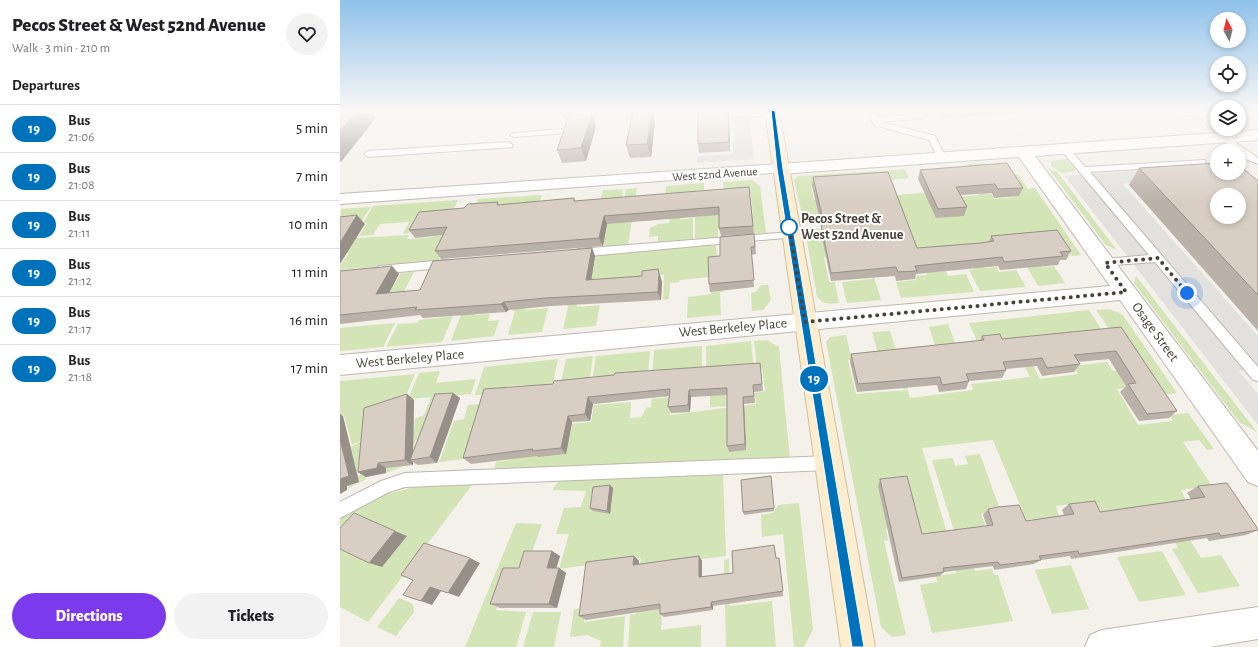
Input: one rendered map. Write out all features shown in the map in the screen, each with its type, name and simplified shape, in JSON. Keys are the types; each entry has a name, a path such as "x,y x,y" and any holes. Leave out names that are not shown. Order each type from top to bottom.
{"main road":[{"path":"777,141 858,647"}],"street":[{"name":"West 52nd Avenue","path":"340,199 942,158 1065,149 1142,141"},
{"name":"Osage Street","path":"1024,152 1126,292 1251,453 1258,473"},
{"name":"West Berkeley Place","path":"340,365 1126,292"},
{"path":"1102,647 1258,623"}],"lane":[{"path":"934,141 942,158"},
{"path":"1231,141 1249,158 1258,161"},
{"path":"368,154 509,146"},
{"path":"1065,149 1258,376"},
{"path":"1084,170 1202,162"},
{"path":"570,254 791,235"},
{"path":"1105,263 1158,258"},
{"path":"372,271 459,263"},
{"path":"340,510 386,486 405,480 828,463"}],"green space":[{"path":"1067,159 1076,171 1062,173 1051,166 1051,161"},
{"path":"983,163 989,172 984,187 988,194 991,193 994,199 1013,197 1007,175 1018,174 1028,189 1035,188 1081,255 1072,256 1061,240 872,252 842,213 817,215 817,219 803,219 794,180 798,176 876,171 879,179 811,186 817,206 839,205 891,195 881,171 905,169 909,178 891,180 897,195 930,192 958,197 979,195 975,188 980,186 968,164"},
{"path":"1048,168 1057,172 1117,250 1106,245"},
{"path":"752,180 760,186 766,233 745,235 743,222 753,216 751,194 733,195 724,189 723,182"},
{"path":"704,183 704,199 680,201 680,219 693,218 693,239 658,242 658,236 649,237 650,228 659,224 669,223 671,198 665,198 666,186"},
{"path":"637,188 628,245 604,248 604,242 595,243 600,221 623,205 626,189"},
{"path":"623,189 621,205 599,206 603,190"},
{"path":"542,195 536,210 472,211 478,199"},
{"path":"458,200 450,217 425,219 418,231 403,234 409,222 380,224 373,235 359,236 367,223 363,223 373,206"},
{"path":"710,204 739,232 739,235 732,236 732,229 718,230 718,237 695,239 695,217 702,217 702,211"},
{"path":"371,207 359,224 340,225 341,209"},
{"path":"819,228 820,232 840,231 846,255 824,257 829,282 835,282 839,303 827,303 817,297 805,230"},
{"path":"457,229 444,257 440,257 438,261 340,270 340,266 349,253 340,253 340,239 409,235 407,239 433,237 437,231"},
{"path":"716,245 723,292 720,292 721,315 687,318 688,297 711,294 710,277 680,280 679,282 670,283 669,299 663,300 664,275 643,277 628,285 576,278 579,256"},
{"path":"1016,248 1040,263 1042,267 1054,266 1065,283 1038,286"},
{"path":"965,251 975,251 984,268 997,267 999,272 1016,270 1026,287 980,291 969,270 974,269"},
{"path":"920,256 927,256 934,272 946,271 948,276 966,274 974,292 901,298 896,282 916,280 915,276 927,275"},
{"path":"869,260 881,300 847,303 842,282 872,279 867,261"},
{"path":"414,272 403,293 361,297 383,283 396,282 401,273"},
{"path":"1136,276 1257,432 1239,422 1134,283"},
{"path":"533,283 525,310 548,308 542,332 508,335 515,311 512,311 520,284"},
{"path":"761,285 768,285 771,300 763,310 752,311 751,293 756,292"},
{"path":"484,289 475,315 490,314 488,321 499,320 494,336 451,341 461,314"},
{"path":"572,290 580,290 577,307 600,305 596,326 563,329"},
{"path":"1109,309 1122,314 1177,393 1156,396 1096,310"},
{"path":"1089,310 1103,332 978,343 969,323"},
{"path":"453,316 442,342 386,347 398,324 417,323 419,320"},
{"path":"395,323 383,347 340,351 340,328"},
{"path":"948,324 957,348 937,351 929,327"},
{"path":"890,331 908,389 903,389 893,357 879,357 872,332"},
{"path":"846,335 852,360 848,360 856,394 908,390 910,398 973,390 971,384 1030,377 1015,347 1023,346 1040,379 1078,374 1074,366 1107,362 1113,371 1134,369 1146,386 1117,389 1138,425 1173,421 1170,415 1188,413 1214,449 1207,450 1199,440 1183,442 1212,486 1181,490 1186,500 1094,513 1089,502 1056,506 1059,516 1026,520 993,440 922,448 947,533 918,537 914,524 886,529 888,540 884,541 906,635 892,637 881,627 826,342 830,337"},
{"path":"767,340 779,347 790,459 494,470 496,462 509,460 518,423 549,426 591,422 594,405 631,402 630,418 642,417 646,408 651,407 652,399 671,397 670,415 756,404 755,393 765,391 762,369 757,369 754,341"},
{"path":"751,341 754,370 724,373 727,406 710,407 710,368 706,368 706,346"},
{"path":"702,346 702,369 672,396 653,398 655,374 652,374 654,350"},
{"path":"650,351 648,374 617,379 614,402 593,404 597,381 592,381 596,356"},
{"path":"593,356 589,384 560,387 566,359"},
{"path":"558,359 547,412 524,393 526,385 507,386 505,395 475,395 484,367"},
{"path":"440,371 436,383 476,379 471,394 439,397 438,400 429,401 431,397 408,399 419,373"},
{"path":"415,374 405,398 367,438 352,445 344,415 340,416 340,381"},
{"path":"494,397 471,458 439,462 454,421 464,419 468,405 479,404 480,399"},
{"path":"441,401 433,422 453,420 447,437 416,440 407,465 386,473 388,449 359,461 358,476 367,473 366,479 349,488 340,452 369,438 383,441 414,430 415,419 424,415 429,402"},
{"path":"980,454 999,507 989,508 991,512 981,514 986,527 954,531 932,460 953,458 955,466 968,464 965,456"},
{"path":"723,475 726,556 640,567 641,558 559,569 569,534 556,534 564,508 581,507 586,491 552,490 559,481"},
{"path":"423,485 472,485 368,622 340,607 340,518 383,495"},
{"path":"799,503 813,629 804,647 794,647 783,534 762,537 761,515 773,513 778,505"},
{"path":"1170,507 1201,558 1221,555 1240,586 1198,593 1172,549 1178,548 1155,509"},
{"path":"516,523 542,524 526,569 511,570 496,610 526,612 516,647 465,647"},
{"path":"964,534 975,571 992,569 994,575 998,575 1013,621 932,633 920,585 937,582 936,576 956,573 946,537"},
{"path":"1162,551 1186,595 1139,602 1117,557"},
{"path":"729,559 730,606 772,601 776,647 726,647 724,560"},
{"path":"1071,565 1089,609 1052,614 1035,570"},
{"path":"665,566 661,630 701,625 701,647 628,647 630,615 636,614 639,569"},
{"path":"399,598 413,604 414,612 396,636 377,627"},
{"path":"586,608 584,622 625,616 623,647 600,647 601,641 587,635 570,637 574,609"},
{"path":"533,612 561,612 554,647 523,647"}],"shaded area":[{"path":"732,141 752,141 754,159 697,163 697,156 733,154"},
{"path":"1210,165 1210,176 1123,184 1258,336 1258,368 1239,371 1258,394 1258,425 1065,176"}],"building":[{"path":"560,141 583,141 581,148 557,150"},
{"path":"627,141 647,141 647,144 626,145"},
{"path":"698,141 729,141 729,142 698,144"},
{"path":"1007,163 1023,188 998,189 995,184 956,187 967,207 938,209 920,170"},
{"path":"1210,163 1210,180 1246,180 1246,171 1258,181 1258,295 1139,168"},
{"path":"888,172 917,248 981,243 994,241 991,236 1057,230 1071,251 1060,252 1063,256 1004,262 1002,257 915,266 917,271 898,272 896,267 831,273 821,225 824,224 813,177"},
{"path":"749,187 753,226 719,228 719,207 604,216 599,238 435,251 447,227 409,230 419,212 464,208 468,204 498,202 497,205 574,198 574,201"},
{"path":"357,215 340,243 340,217"},
{"path":"754,234 755,247 751,247 754,280 709,284 708,257 720,256 720,237"},
{"path":"592,248 586,280 642,276 642,271 658,269 658,292 546,298 504,302 501,304 415,310 417,307 340,315 340,271 392,266 376,294 420,290 433,261"},
{"path":"1121,327 1177,411 1147,414 1128,384 1136,383 1116,351 1074,355 1080,364 1047,368 1042,358 1003,362 1006,370 966,374 969,381 942,385 940,377 858,384 851,354 984,340 982,336 1000,334 1002,339"},
{"path":"760,363 762,384 753,385 754,396 743,397 745,444 727,446 727,388 689,390 688,405 668,407 670,389 588,397 585,414 568,416 561,448 532,451 533,449 463,458 484,389 553,384 554,381 614,375 615,373"},
{"path":"453,393 430,457 410,460 435,394"},
{"path":"407,394 405,460 378,463 377,468 358,472 364,408"},
{"path":"340,439 349,476 340,479"},
{"path":"771,476 774,508 743,512 741,480"},
{"path":"907,476 922,534 993,525 988,509 998,507 1019,505 1026,521 1074,514 1069,504 1095,501 1100,512 1205,497 1198,486 1227,483 1258,530 1221,536 1219,533 1079,554 1078,551 1039,556 1041,560 1000,565 998,562 943,568 944,572 902,578 880,479"},
{"path":"610,485 607,511 590,508 593,487"},
{"path":"354,513 395,531 369,563 340,549 340,528"},
{"path":"424,543 470,558 448,593 430,587 421,601 403,595 413,580 401,575"},
{"path":"774,545 776,558 779,558 783,591 711,602 711,607 660,614 660,604 579,616 586,562 634,556 633,565 699,556 699,577 733,573 732,551"},
{"path":"524,551 552,551 547,568 559,568 549,604 490,604 503,568 519,568"}],"bus line":[{"name":"19","path":"777,141 858,647"}],"place":[{"name":"Pecos Street & West 52nd Avenue","path":"789,227"}],"route":[{"path":"789,227 789,225 805,322 1126,292 1105,263 1158,258 1187,293"}]}
